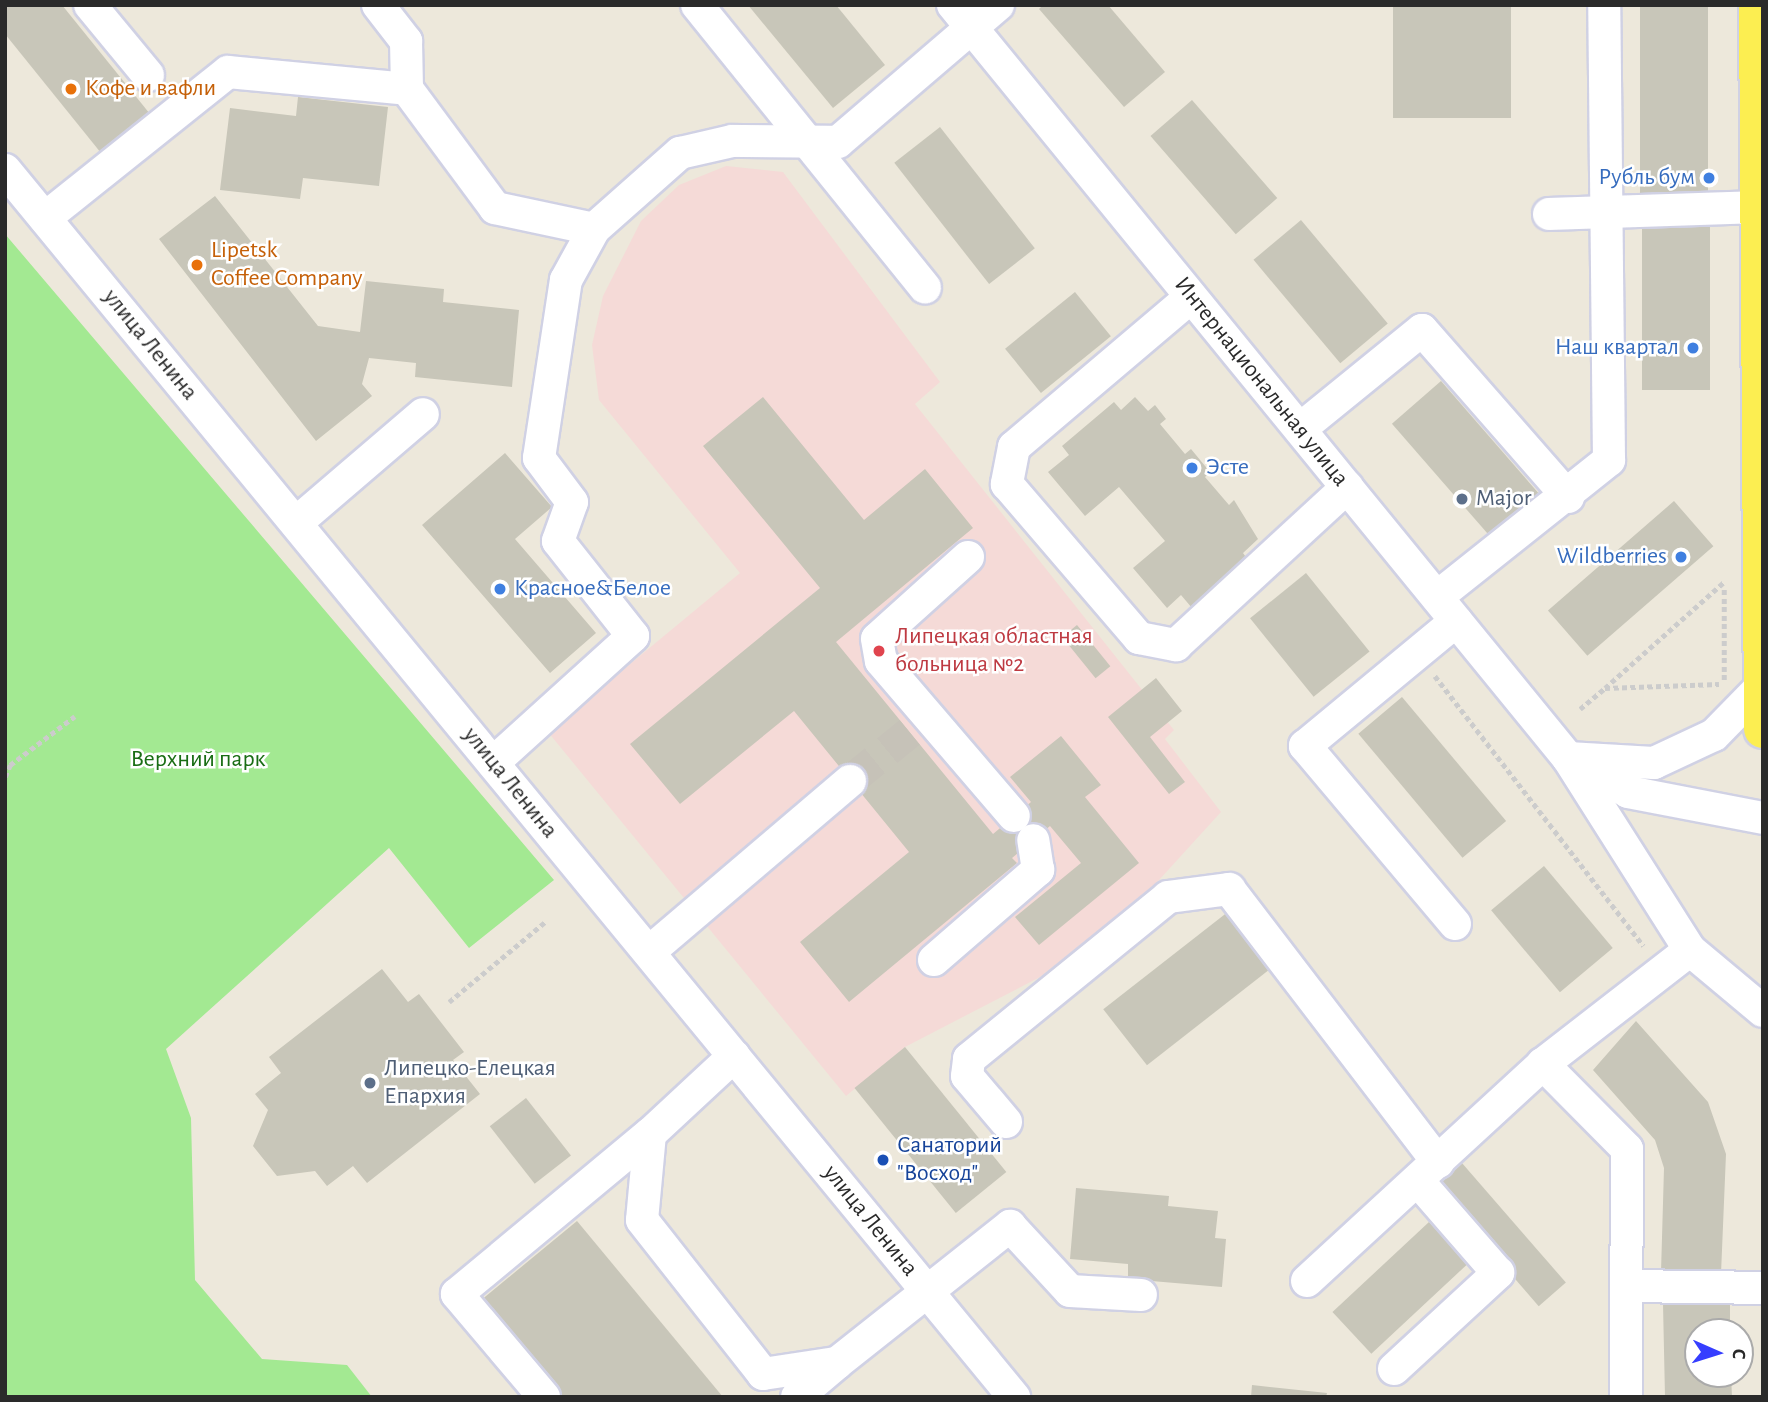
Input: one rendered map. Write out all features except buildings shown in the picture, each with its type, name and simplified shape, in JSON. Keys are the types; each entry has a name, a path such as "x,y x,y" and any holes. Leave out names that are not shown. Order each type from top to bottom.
{"main road":[{"path":"1758,5 1759,207 1750,685 1763,729"}],"street":[{"path":"90,5 148,75"},
{"path":"378,5 406,41 407,89 495,208 594,229"},
{"path":"697,5 925,288"},
{"path":"493,763 634,636 558,541 572,502 539,458 566,280 594,229 680,153 732,141 838,142 962,17 998,5"},
{"path":"1455,925 1305,746 1416,654 1447,609 1609,460 1604,5"},
{"name":"Интернациональная улица","path":"962,17 1568,758"},
{"path":"45,218 228,72 407,89"},
{"name":"улица Ленина","path":"5,170 1014,1397"},
{"path":"1549,214 1759,207"},
{"path":"1191,297 1014,447 1007,484 1139,638 1176,645 1347,487"},
{"path":"1300,429 1422,330 1568,497"},
{"path":"296,523 424,414"},
{"path":"934,960 1038,870 1023,828 920,724 881,660 877,639 968,557"},
{"path":"1568,758 1654,763 1714,735 1750,685"},
{"path":"1568,758 1628,792 1763,818"},
{"path":"1568,758 1690,950 1763,1011"},
{"path":"649,952 850,780"},
{"path":"1006,1122 967,1076 969,1059 1168,897 1229,889 1498,1273 1394,1369"},
{"path":"1307,1281 1543,1064 1690,950"},
{"path":"544,1397 457,1294 650,1134 734,1056"},
{"path":"1543,1064 1627,1149 1626,1397"},
{"path":"650,1134 642,1220 763,1374 837,1363"},
{"path":"797,1397 1010,1226 1070,1291 1141,1295"},
{"path":"1626,1286 1763,1288"}],"path":[{"path":"1580,709 1724,582"},
{"path":"1416,654 1662,972"},
{"path":"1605,688 1750,685"},
{"path":"5,777 10,765 75,716"},
{"path":"449,1002 545,922"}],"shaded area":[{"name":"Липецкая областная больница №2","path":"726,166 783,172 940,382 915,404 1174,730 1165,739 1221,812 1149,891 1040,977 905,1047 846,1096 548,732 740,573 599,400 592,345 603,296 641,221 679,185"}],"green space":[{"name":"Верхний парк","path":"5,234 554,880 469,948 389,848 166,1049 191,1118 195,1280 262,1359 347,1365 372,1397 5,1397"}],"tunnel":[{"path":"850,781 910,732"}],"place":[{"name":"Кофе и вафли","path":"71,89"},
{"name":"Рубль бум","path":"1709,178"},
{"name":"Lipetsk Coffee Company","path":"197,265"},
{"name":"Наш квартал","path":"1693,348"},
{"name":"Эсте","path":"1192,468"},
{"name":"Major","path":"1462,499"},
{"name":"Wildberries","path":"1681,557"},
{"name":"Красное&Белое","path":"500,589"},
{"name":"Липецкая областная больница №2","path":"879,651"},
{"name":"Липецко-Елецкая Епархия","path":"370,1083"},
{"name":"Санаторий \"Восход\"","path":"883,1160"}]}
